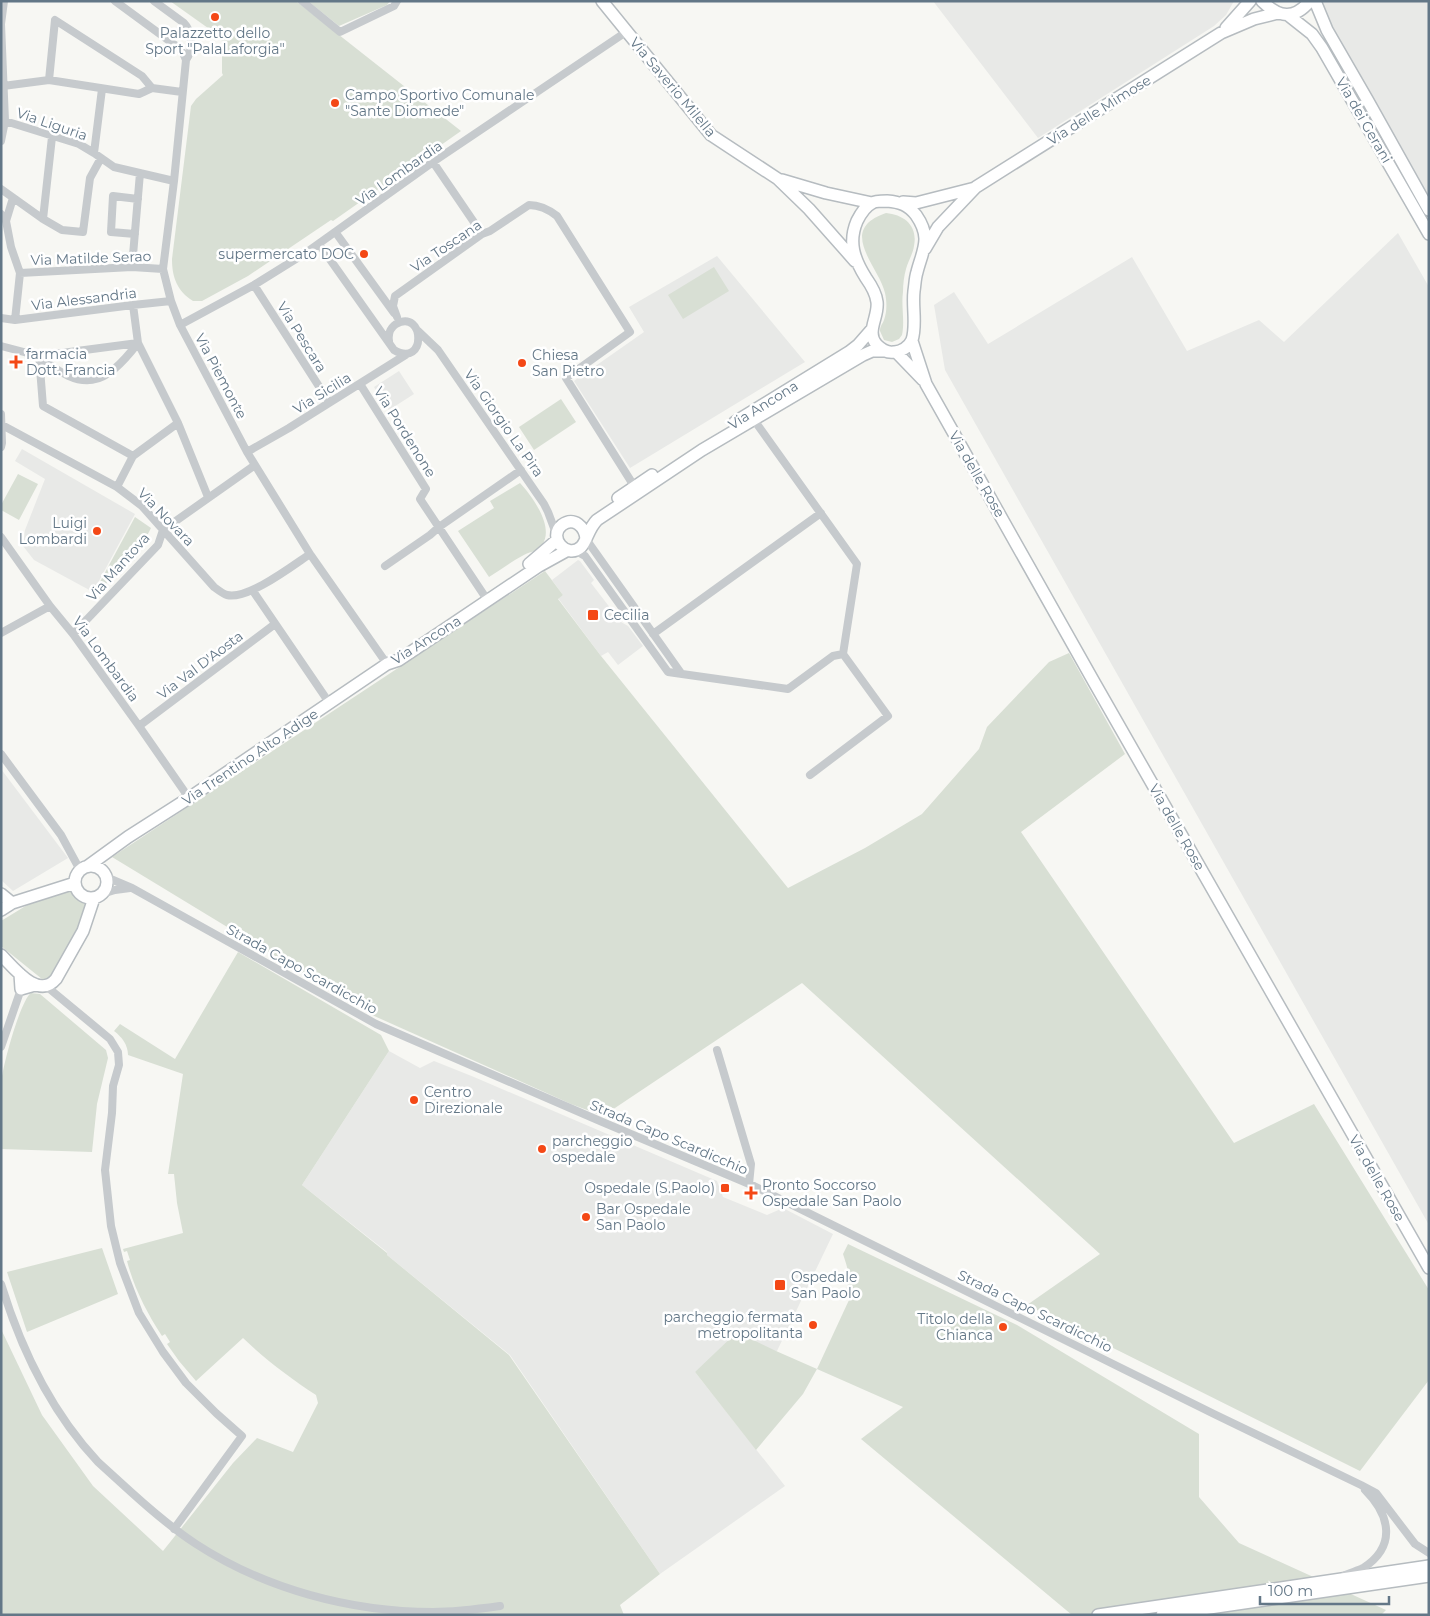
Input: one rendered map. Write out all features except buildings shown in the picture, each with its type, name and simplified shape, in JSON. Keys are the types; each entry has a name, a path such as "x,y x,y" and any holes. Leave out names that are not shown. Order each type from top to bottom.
{"street":[{"path":"1,141 5,121 1,24 4,1"},
{"path":"115,1 179,48 186,60"},
{"name":"Via Piemonte","path":"154,1 188,27 191,38 182,92 174,181 163,269 171,302 180,325 247,452 310,554 387,664"},
{"path":"302,1 340,32 394,6 397,1"},
{"name":"Via Saverio Milella","path":"602,1 712,135 778,179"},
{"name":"Via delle Mimose","path":"1222,33 1250,1"},
{"name":"Via dei Gerani","path":"1262,1 1269,8 1283,14 1312,34 1322,48 1429,234"},
{"name":"Via delle Mimose","path":"912,341 914,330 914,286 925,249 938,227 976,188 1222,33 1254,19 1299,11 1310,1"},
{"name":"Via dei Gerani","path":"1315,1 1327,30 1429,210"},
{"path":"49,80 55,20 142,76 152,88"},
{"name":"Via Lombardia","path":"180,325 254,285 320,244 433,162 626,32"},
{"path":"3,86 49,80 139,94 152,88 182,92"},
{"path":"94,153 102,89"},
{"name":"Via Liguria","path":"5,121 79,144 114,167 174,181"},
{"path":"43,219 52,137"},
{"path":"1,189 62,230 83,232 90,178 101,158"},
{"path":"433,162 482,234"},
{"path":"132,267 140,173"},
{"path":"778,179 826,193 872,203"},
{"path":"778,179 809,209 859,266 873,288 877,302 872,329 874,341 884,351"},
{"name":"Via delle Mimose","path":"872,203 886,201 916,203 976,188"},
{"path":"135,234 111,232 113,196 138,199"},
{"path":"13,198 4,217 11,247 20,273 15,320"},
{"path":"898,202 909,207 919,220 926,234 925,249"},
{"path":"859,266 853,249 853,231 860,216 872,203"},
{"name":"Via Toscana","path":"399,320 393,306 395,296 482,234 490,231 529,205 548,209 557,216 630,332 566,378 634,486"},
{"path":"336,233 399,320 411,324 418,331 417,346"},
{"path":"320,244 390,344 398,352 408,353 417,346 438,350"},
{"name":"Via Matilde Serao","path":"20,273 132,267 163,269"},
{"name":"Via Pescara","path":"254,285 329,402"},
{"name":"Via Alessandria","path":"1,318 15,320 171,302"},
{"path":"133,305 138,343 178,423 208,497"},
{"path":"389,366 392,356 390,332 399,320"},
{"name":"Via Ancona","path":"571,522 582,521 590,517 634,486 849,352 872,329"},
{"name":"Via Giorgio La Pira","path":"418,331 438,350 521,470 548,512 557,538"},
{"path":"896,352 905,349 912,341"},
{"name":"Via delle Rose","path":"912,341 926,384 1429,1268"},
{"path":"39,356 138,343"},
{"path":"1,346 39,356 64,374 81,381 89,381 97,380 120,365 138,343"},
{"name":"Via Ancona","path":"586,539 590,528 597,520 702,450 863,355 872,351 896,352"},
{"name":"Via delle Rose","path":"896,352 926,384"},
{"name":"Via Sicilia","path":"247,452 408,353"},
{"path":"39,356 43,406 133,456"},
{"name":"Via Pordenone","path":"360,384 426,488 420,500 484,595"},
{"path":"1,414 1,446"},
{"path":"754,420 857,564 843,654 888,716 810,775"},
{"path":"117,487 133,456 178,423"},
{"name":"Via Novara","path":"2,425 117,487 142,506 214,587 226,595 236,596 253,591 310,554"},
{"name":"Via Mantova","path":"73,634 158,544 163,530 255,465"},
{"path":"385,566 521,470"},
{"path":"548,512 558,518 582,526 586,539 681,673"},
{"path":"653,634 821,513"},
{"path":"571,522 560,526 557,538 563,548 585,556 668,672 788,689 833,656 843,654"},
{"name":"Via Lombardia","path":"1,537 50,606 73,634 189,798"},
{"name":"Via Ancona","path":"387,664 396,654 536,560 557,538"},
{"path":"570,551 581,547 586,539"},
{"name":"Via Ancona","path":"387,664 399,660 539,566 570,551"},
{"path":"253,591 330,704"},
{"path":"1,633 50,606"},
{"name":"Via Val D'Aosta","path":"139,726 275,624"},
{"name":"Via Trentino Alto Adige","path":"84,868 387,664"},
{"path":"1,754 84,868"},
{"path":"21,989 50,984 56,978 83,931 98,896 107,886 104,873 112,848"},
{"path":"104,873 93,866 84,868 75,878 75,887 80,895 89,898 115,890 132,888"},
{"name":"Strada Capo Scardicchio","path":"104,873 376,1024 749,1184 1214,1414 1360,1484"},
{"path":"1,910 12,903 75,883"},
{"path":"1,894 12,903"},
{"path":"1,955 20,974 40,986 110,1039 118,1052 119,1065 113,1086 105,1170 111,1226 120,1263 139,1313 163,1352 186,1383 242,1436 174,1529"},
{"path":"1,1047 21,989 20,974"},
{"path":"717,1050 750,1164 749,1184"},
{"path":"1,1284 20,1338 40,1381 68,1426 98,1462 156,1514 174,1529 212,1554 250,1573 296,1590 341,1602 374,1608 458,1611 500,1606"},
{"path":"1360,1484 1376,1493 1415,1544 1429,1553"},
{"path":"1322,1583 1362,1568 1379,1555 1386,1538 1387,1525 1382,1512 1374,1498 1360,1484"},
{"path":"1098,1615 1429,1566"},
{"path":"1162,1615 1429,1576"}],"shaded area":[{"path":"170,1 296,1 461,131 333,221 331,220 248,276 202,301 193,301 183,293 176,283 172,259 191,106 196,99 223,75 222,41 215,33"},
{"path":"308,1 390,1 387,5 339,26"},
{"path":"933,1 1234,1 1226,15 1214,26 1038,138"},
{"path":"1323,1 1429,1 1429,196 1331,28 1324,12"},
{"path":"886,213 899,216 909,223 915,239 904,280 902,335 899,339 892,342 884,340 880,331 886,310 885,293 864,249 862,239 864,229 871,220"},
{"path":"1398,233 1429,287 1429,1225 945,370 934,305 954,292 988,344 1132,257 1187,351 1259,320 1284,342"},
{"path":"717,256 805,362 630,468 574,381 644,332 629,307"},
{"path":"714,267 729,291 683,319 668,295"},
{"path":"399,371 414,394 389,410 374,387"},
{"path":"561,399 576,422 534,450 519,427"},
{"name":"Luigi Lombardi","path":"22,449 135,514 93,592 34,560 23,546 25,530 45,479 15,461"},
{"path":"18,474 38,484 19,520 1,510 1,505"},
{"path":"520,483 540,512 546,530 545,538 538,549 518,558 489,577 458,531 494,508 490,501"},
{"path":"135,517 151,528 134,561 123,555 99,596 94,593"},
{"path":"578,560 594,580 591,583 621,622 628,626 643,646 618,665 608,652 601,656 558,598 563,595 552,580"},
{"path":"545,571 563,595 558,599 601,656 788,888 865,848 922,814 979,749 987,727 1049,662 1069,653 1125,754 1021,832 1234,1143 1314,1104 1429,1290 1429,1380 1360,1471 1027,1305 1100,1254 802,983 603,1116 571,1104 372,1015 112,857"},
{"path":"1,769 68,858 13,891 1,880"},
{"path":"71,888 78,898 88,902 66,952 48,980 42,979 1,946 1,921 37,899"},
{"path":"238,952 381,1035 389,1051 302,1185 509,1355 660,1574 620,1605 624,1615 1,1615 1,1329 42,1415 93,1486 163,1551 233,1463 257,1438 293,1452 318,1403 316,1395 260,1354 243,1338 196,1381 179,1361 167,1344 170,1342 165,1334 162,1336 151,1318 133,1281 127,1261 130,1260 127,1251 124,1252 123,1249 183,1233 174,1174 168,1174 183,1074 128,1055 124,1042 114,1031 120,1024 175,1059"},
{"path":"31,993 40,994 106,1050 108,1058 97,1104 92,1152 1,1149 2,1076 17,1021"},
{"path":"389,1051 420,1068 434,1061 474,1077 717,1181 723,1197 767,1215 783,1208 833,1234 777,1351 695,1372 785,1486 660,1574 510,1355 387,1255 387,1252 302,1185"},
{"path":"848,1244 1017,1325 1199,1434 1199,1497 1239,1543 1386,1610 1381,1615 1072,1615 861,1439 903,1407 817,1369 849,1300 843,1297 849,1280 843,1254"},
{"path":"102,1248 118,1294 27,1332 7,1272"},
{"path":"737,1332 817,1369 803,1394 756,1450 695,1372"}],"place":[{"name":"Palazzetto dello Sport \"PalaLaforgia\"","path":"215,17"},
{"name":"Campo Sportivo Comunale \"Sante Diomede\"","path":"335,103"},
{"name":"supermercato DOC","path":"364,254"},
{"name":"farmacia Dott. Francia","path":"16,362"},
{"name":"Chiesa San Pietro","path":"522,363"},
{"name":"Luigi Lombardi","path":"97,531"},
{"name":"Cecilia","path":"593,615"},
{"name":"Centro Direzionale","path":"414,1100"},
{"name":"parcheggio ospedale","path":"542,1149"},
{"name":"Ospedale (S.Paolo)","path":"725,1188"},
{"name":"Pronto Soccorso Ospedale San Paolo","path":"751,1193"},
{"name":"Bar Ospedale San Paolo","path":"586,1217"},
{"name":"Ospedale San Paolo","path":"780,1285"},
{"name":"parcheggio fermata metropolitanta","path":"813,1325"},
{"name":"Titolo della Chianca","path":"1003,1327"}]}
